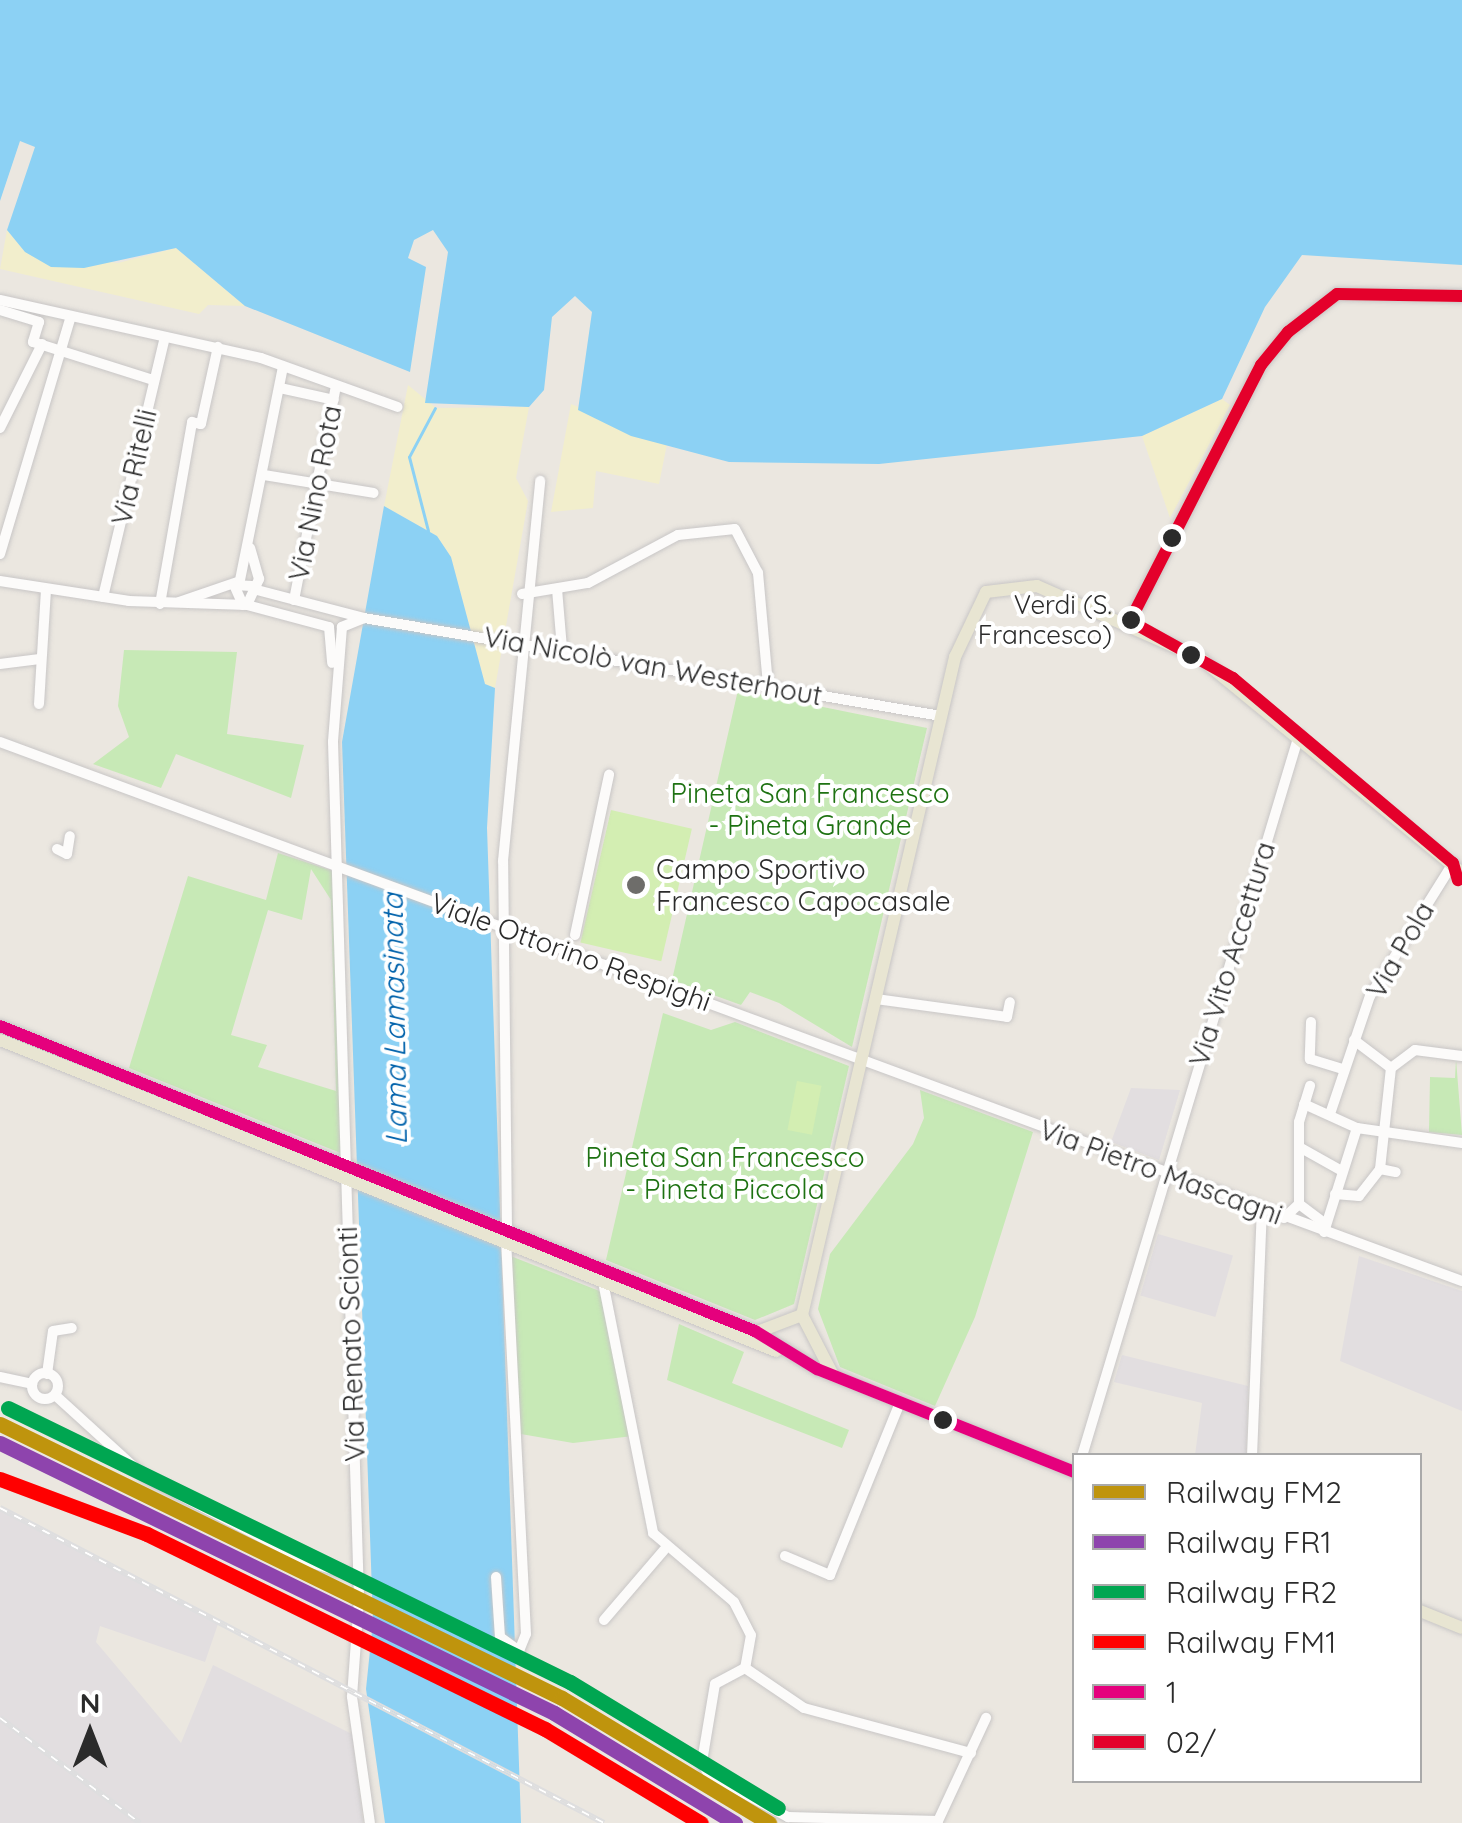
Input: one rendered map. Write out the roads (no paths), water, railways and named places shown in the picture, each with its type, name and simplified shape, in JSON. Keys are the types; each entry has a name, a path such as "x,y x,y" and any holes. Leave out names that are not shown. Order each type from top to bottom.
{"main road":[{"path":"1130,621 1261,365 1331,296 1462,296"},
{"path":"834,1376 802,1316 942,716 972,608 999,586 1038,586 1130,621 1233,678 1459,867"},
{"path":"0,1026 348,1173"},
{"path":"0,1040 755,1331 788,1354"},
{"path":"506,1236 603,1282 1072,1471"},
{"path":"755,1331 780,1330 802,1316"},
{"path":"1422,1612 1462,1628"}],"street":[{"path":"0,300 70,319 218,348 283,366 398,407"},
{"path":"0,310 39,322 38,343 0,428"},
{"path":"0,554 70,319"},
{"name":"Via Ritelli","path":"102,597 164,337"},
{"path":"38,343 154,380"},
{"path":"160,604 192,422 201,424 218,348"},
{"path":"250,547 256,588 246,605 232,596 250,547 283,366"},
{"name":"Via Nino Rota","path":"294,600 336,386"},
{"path":"280,388 334,400"},
{"path":"264,475 374,493"},
{"path":"496,1577 500,1637 519,1651 526,1634 506,1236 499,926 516,642 540,481"},
{"path":"522,594 588,584 678,535 741,532 758,573 768,686"},
{"name":"Via Nicolò van Westerhout","path":"0,581 160,604 246,605 327,626 343,626 364,618"},
{"path":"174,604 238,581"},
{"name":"Via Nicolò van Westerhout","path":"238,581 364,618 562,648 942,716"},
{"path":"39,704 46,588"},
{"path":"557,589 562,648"},
{"path":"334,669 343,626 338,610"},
{"path":"334,669 327,626 338,610"},
{"path":"0,664 40,658"},
{"name":"Via Renato Scionti","path":"334,669 358,1576 352,1697 370,1823"},
{"name":"Via Vito Accettura","path":"1083,1453 1299,735"},
{"name":"Viale Ottorino Respighi","path":"0,742 861,1060"},
{"path":"576,935 610,775"},
{"path":"63,853 70,836"},
{"name":"Via Pola","path":"1331,1111 1342,1070 1385,966 1459,867"},
{"path":"876,1000 1006,1016 1010,1002"},
{"path":"1311,1022 1310,1060 1342,1070"},
{"path":"1354,1040 1391,1068"},
{"path":"1336,1194 1359,1196 1380,1168 1391,1068 1415,1050 1462,1056"},
{"name":"Via Pietro Mascagni","path":"861,1060 1284,1218 1324,1227 1462,1281"},
{"path":"1284,1218 1299,1204 1304,1104 1310,1086"},
{"path":"1304,1104 1331,1111 1357,1128 1462,1143"},
{"path":"1299,1204 1324,1227 1357,1128"},
{"path":"1301,1148 1342,1171"},
{"path":"1380,1168 1396,1172"},
{"path":"1252,1453 1262,1209"},
{"path":"603,1282 664,1550 734,1602 751,1635 745,1668"},
{"path":"72,1328 53,1332 47,1374 55,1395 145,1477 311,1563 358,1576"},
{"path":"0,1376 32,1384 47,1374"},
{"path":"32,1384 39,1398 55,1395"},
{"path":"785,1556 830,1575 900,1403"},
{"path":"604,1620 664,1550"},
{"path":"745,1668 715,1684 702,1762 772,1813 938,1821 986,1718"},
{"path":"745,1668 804,1708 972,1753"}],"water":[{"path":"0,0 1462,0 1462,265 1302,255 1265,307 1222,399 1142,436 879,464 729,462 631,436 578,410 592,312 575,296 552,317 544,390 529,407 425,403 448,252 433,230 414,240 408,258 426,267 410,372 245,306 176,248 84,268 51,267 25,252 7,230 35,147 20,141 0,201"},
{"name":"Lama Lamasinata","path":"384,506 437,536 451,557 485,684 495,688 487,828 521,1823 385,1823 366,1689 373,1621 342,742"}],"waterway":[{"name":"Lama Lamasinata","path":"428,531 409,457 435,408"}],"railway":[{"path":"0,1508 604,1823"},
{"path":"0,1718 140,1823"}],"rail line":[{"name":"FR2","path":"8,1408 570,1682 778,1808"},
{"name":"FM2","path":"0,1424 562,1698 769,1823"},
{"name":"FR1","path":"0,1443 554,1713 735,1823"},
{"name":"FM1","path":"0,1479 147,1534 545,1729 701,1823"}],"place":[{"name":"Verdi (S. Francesco)","path":"1131,620"},
{"name":"Campo Sportivo Francesco Capocasale","path":"636,885"}],"park label":[{"name":"Pineta San Francesco - Pineta Grande","path":"810,809"},
{"name":"Pineta San Francesco - Pineta Piccola","path":"725,1173"}]}
